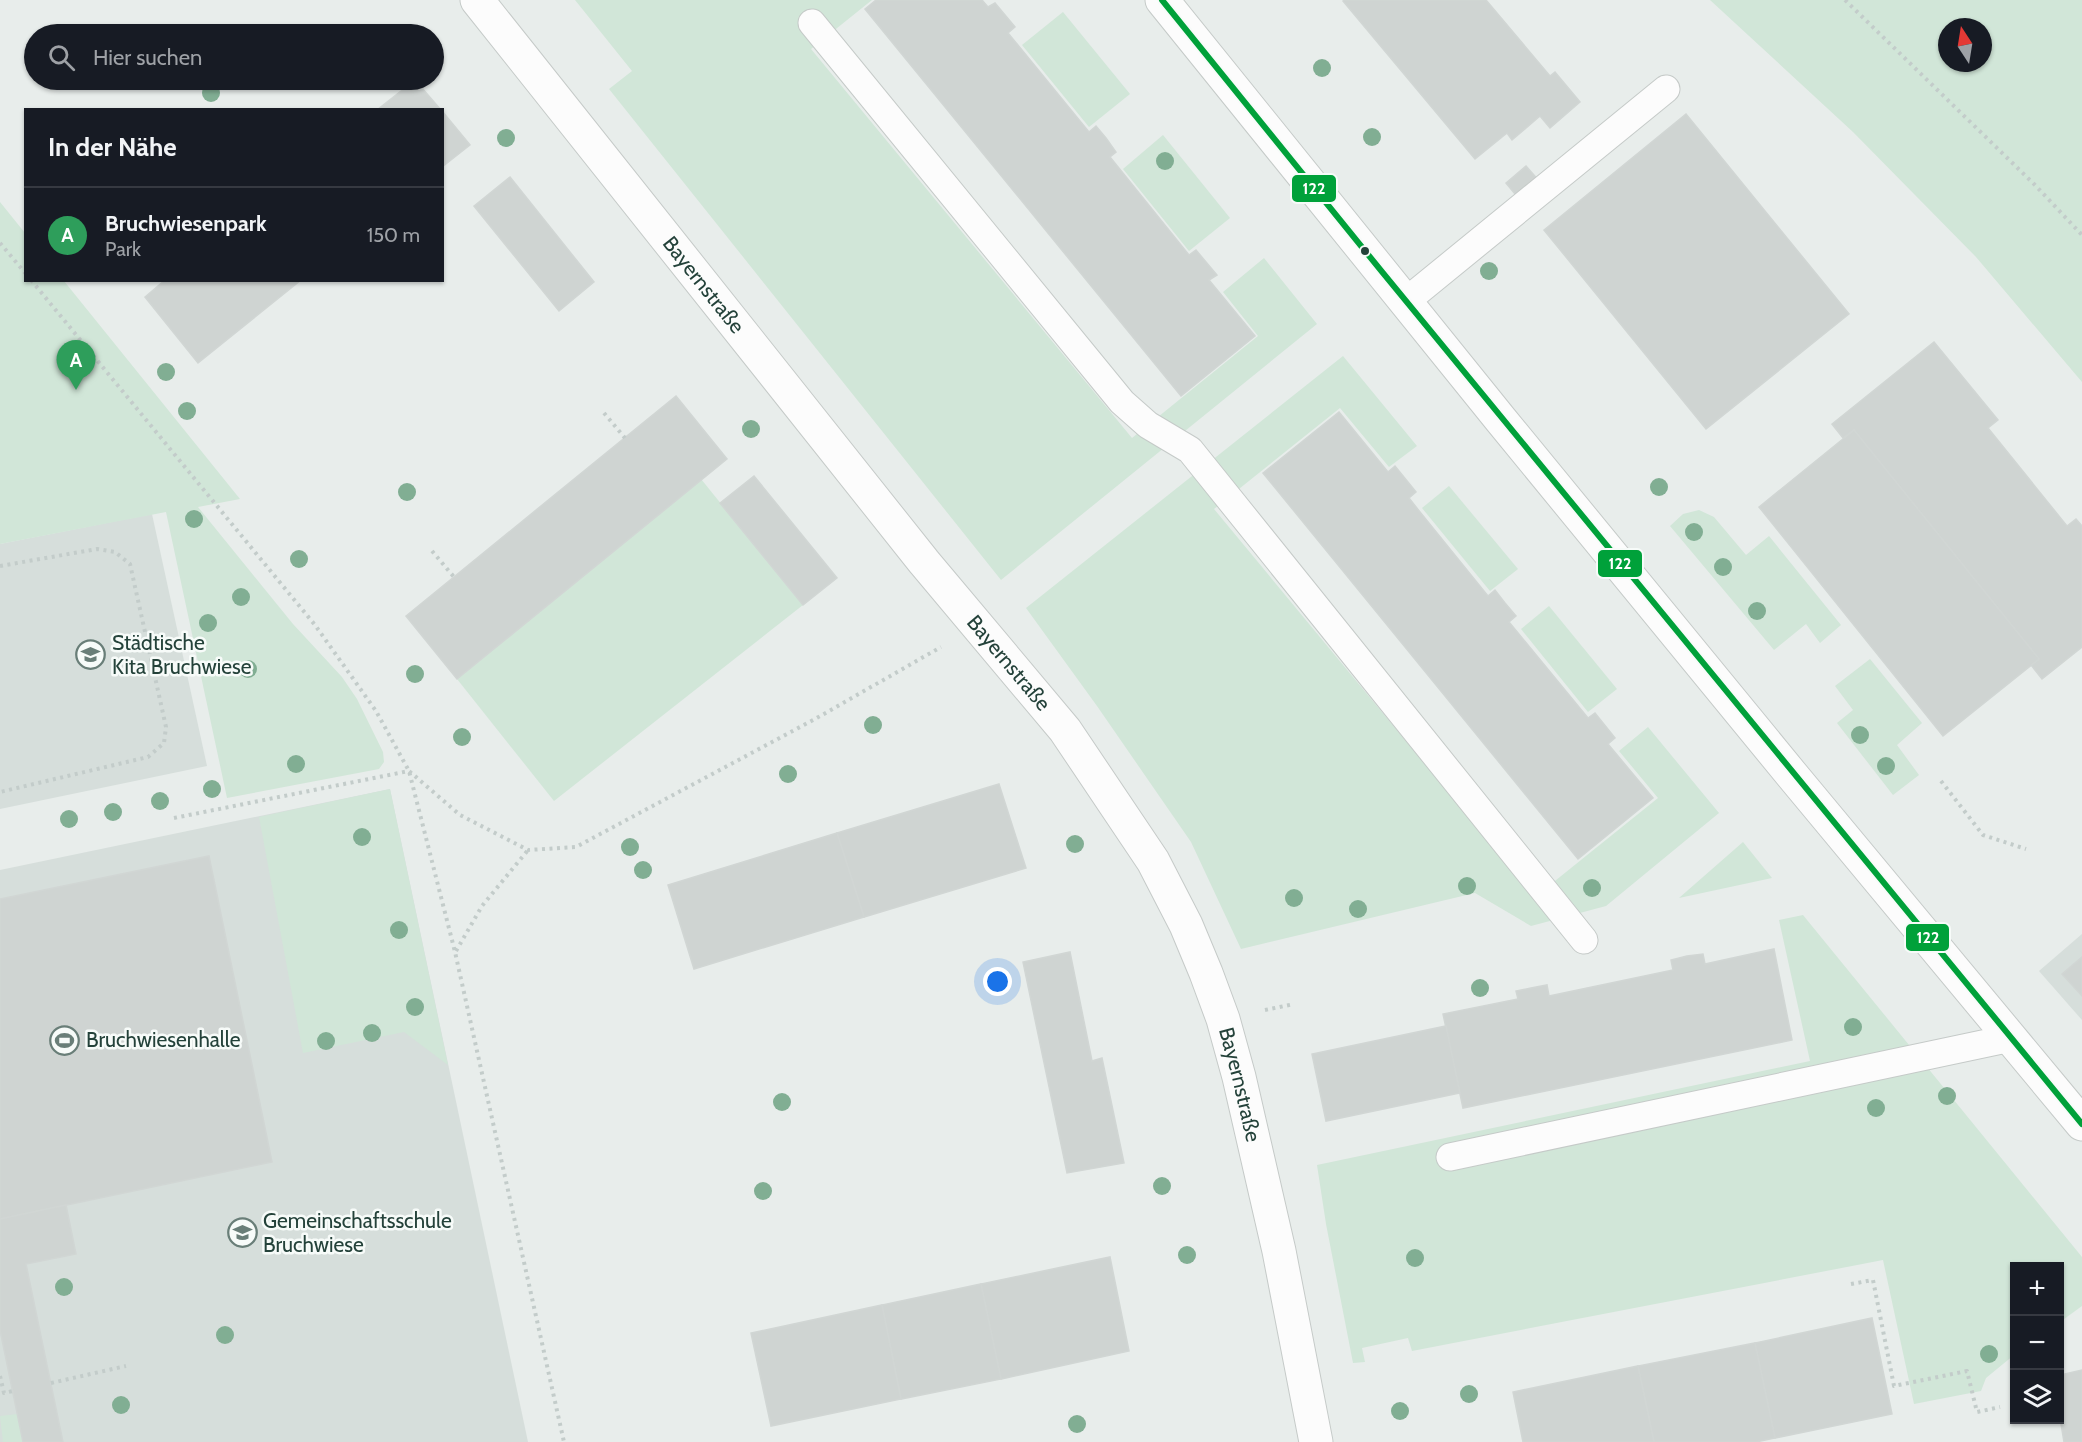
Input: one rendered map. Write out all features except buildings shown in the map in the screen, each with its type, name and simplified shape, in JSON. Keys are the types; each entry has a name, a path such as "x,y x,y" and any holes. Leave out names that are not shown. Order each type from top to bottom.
{"street":[{"name":"Bayernstraße","path":"477,0 894,525 1065,730 1153,861 1186,926 1223,1019 1239,1077 1279,1251 1316,1442"},
{"path":"1162,0 1405,302 1792,775 2082,1124"}],"lane":[{"path":"812,23 1122,402 1148,425 1190,450 1584,940"},
{"path":"1405,302 1666,89"},
{"path":"1450,1157 2011,1038"}],"path":[{"path":"1845,0 2035,185 2082,236"},
{"path":"0,243 24,272"},
{"path":"33,282 315,625 376,711 409,771 455,952 564,1442"},
{"path":"604,413 625,438"},
{"path":"0,566 97,549 115,552 130,564 166,727 164,743 148,757 0,792"},
{"path":"432,551 454,577"},
{"path":"409,771 460,815 528,850 576,847 815,720 943,645 975,623"},
{"path":"174,818 409,771"},
{"path":"1941,781 1983,835 2025,849"},
{"path":"455,952 482,906 528,850"},
{"path":"1268,1010 1294,1004"},
{"path":"1851,1284 1873,1280 1894,1386 1967,1371 1977,1412 2000,1407"},
{"path":"51,1383 126,1366"},
{"path":"0,1376 2,1393 13,1391"}],"shaded area":[{"name":"Städtische Kita Bruchwiese","path":"152,514 207,766 0,809 0,544"},
{"name":"Gemeinschaftsschule Bruchwiese","path":"390,789 528,1442 0,1442 0,870"},
{"path":"2082,934 2082,1020 2039,971"}],"green space":[{"path":"575,0 872,0 811,49 1132,438 1258,336 1223,292 1264,258 1317,324 1001,580 609,89 632,71"},
{"path":"1710,0 2082,0 2082,382 1976,257 1853,132"},
{"path":"1063,12 1130,94 1089,127 1022,45"},
{"path":"1163,135 1230,218 1189,251 1123,169"},
{"path":"0,202 24,232 24,282 65,282 240,499 198,507 293,624 342,677 357,699 383,752 384,762 379,769 227,798 166,512 0,544"},
{"path":"1343,356 1417,446 1389,467 1340,408 1214,509 1535,897 1658,798 1619,751 1648,727 1719,813 1606,906 1531,926 1475,893 1241,949 1191,842 1026,608"},
{"path":"701,479 803,605 554,801 457,679"},
{"path":"1449,486 1518,569 1490,591 1422,508"},
{"path":"1699,510 1714,517 1746,555 1769,536 1841,625 1820,643 1806,624 1774,650 1670,526 1683,514"},
{"path":"1549,606 1617,689 1588,712 1521,629"},
{"path":"1870,659 1922,723 1897,745 1919,775 1893,795 1837,723 1853,710 1835,686"},
{"path":"390,789 448,1065 404,1032 303,1053 259,817"},
{"path":"1743,842 1772,878 1679,898"},
{"path":"1803,915 2082,1257 2082,1306 2064,1319 2064,1262 2010,1262 2010,1358 1986,1378 1981,1391 1914,1404 1883,1260 1412,1351 1408,1338 1362,1348 1365,1362 1353,1363 1317,1165 1810,1061 1779,920"},
{"path":"17,1414 23,1442 3,1442 0,1416"}],"transit line":[{"name":"122","path":"1162,0 1620,564 2082,1124"}],"place":[{"name":"Bruchwiesenpark","path":"76,390"},
{"name":"Städtische Kita Bruchwiese","path":"91,655"},
{"name":"Bruchwiesenhalle","path":"65,1040"},
{"name":"Gemeinschaftsschule Bruchwiese","path":"242,1233"}]}
